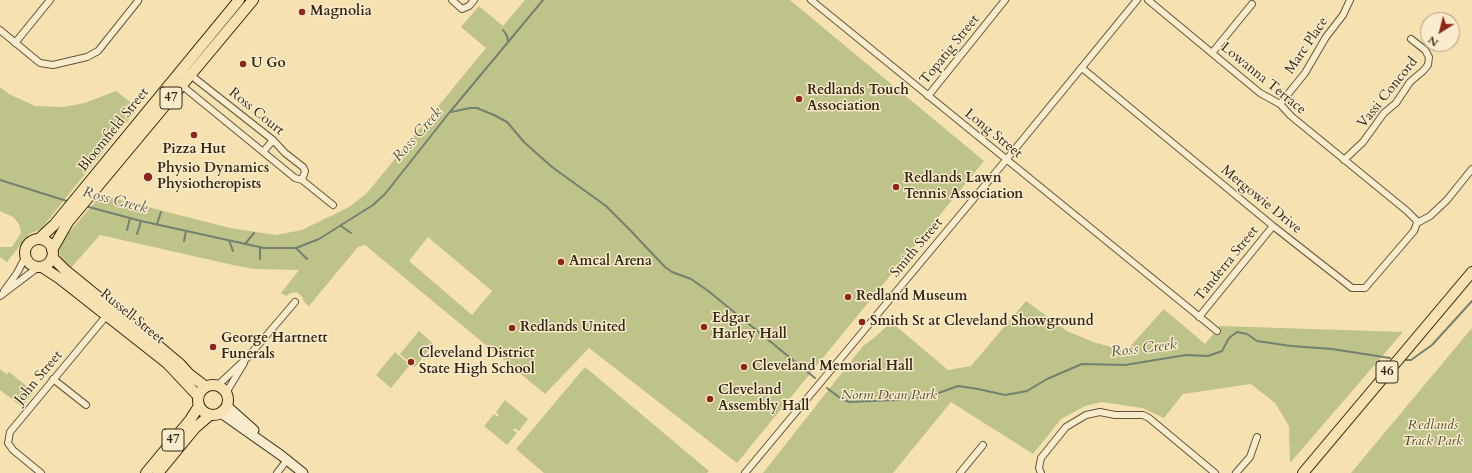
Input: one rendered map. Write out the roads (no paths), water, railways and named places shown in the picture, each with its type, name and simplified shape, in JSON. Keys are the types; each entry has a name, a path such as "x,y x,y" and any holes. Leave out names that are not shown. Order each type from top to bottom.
{"main road":[{"name":"Bloomfield Street","path":"39,239 89,197 178,82 182,69 239,0"},
{"name":"Bloomfield Street","path":"52,253 68,222 79,194 178,82 190,75 253,0"},
{"path":"39,239 48,242 52,253"},
{"name":"47","path":"25,258 26,246 33,240 39,239"},
{"name":"47","path":"39,267 49,263 52,253"},
{"name":"Russell Street","path":"52,253 65,270 206,387"},
{"path":"25,258 30,264 39,267"},
{"name":"Russell Street","path":"39,267 59,278 108,315 167,363 198,396"},
{"name":"46","path":"1303,473 1472,272"},
{"path":"211,385 217,386 223,389 226,393 228,400 224,409 216,415 210,415 203,412 199,406 198,396 200,391 206,387 211,385"},
{"name":"47","path":"146,473 190,420 199,406"},
{"path":"224,409 303,473"},
{"name":"47","path":"158,473 195,428 210,415"}],"street":[{"path":"15,43 50,0"},
{"path":"452,0 462,9 469,6 474,0"},
{"name":"Long Street","path":"811,0 1217,331"},
{"name":"Topatig Street","path":"928,96 1004,0"},
{"name":"Smith Street","path":"745,473 1006,160 1137,0"},
{"name":"Lowanna Terrace","path":"1148,0 1260,93 1280,104 1291,116 1407,211 1417,223"},
{"name":"Marc Place","path":"1280,104 1305,73 1326,37 1343,15 1350,0"},
{"path":"0,30 40,63 53,65 87,57 98,51 138,1"},
{"path":"1212,53 1252,4"},
{"name":"Vassi Concord","path":"1344,160 1363,142 1382,117 1396,103 1410,82 1428,65 1429,57 1425,50 1411,39"},
{"name":"Mergowie Drive","path":"1082,68 1273,226 1352,288 1365,288 1414,231 1417,223"},
{"name":"Ross Court","path":"182,69 273,140 285,153 303,167 304,171 302,180"},
{"name":"Ross Court","path":"178,82 295,178 302,180 333,206"},
{"path":"263,152 273,140"},
{"path":"1417,223 1430,216 1447,200 1472,169"},
{"name":"Tanderra Street","path":"1199,317 1273,226"},
{"path":"0,297 17,273 25,258"},
{"path":"0,297 39,267"},
{"path":"217,386 248,357 295,302"},
{"name":"John Street","path":"41,473 13,450 8,443 10,432 108,315"},
{"path":"226,393 248,357"},
{"path":"53,379 86,405"},
{"path":"1041,473 1039,468 1041,458 1066,427 1086,415 1100,412 1115,415 1143,415 1150,418 1215,473"},
{"path":"1236,473 1250,457 1257,437"},
{"path":"960,473 983,445"},
{"path":"277,473 285,458"}],"waterway":[{"name":"Ross Creek","path":"85,206 141,221 264,248 296,248 319,239 373,205 385,194 449,113 543,0"},
{"path":"503,30 508,41"},
{"name":"Ross Creek","path":"451,112 477,108 507,122 525,143 552,167 606,206 665,267 672,272 691,279 707,290 815,378"},
{"name":"Ross Creek","path":"0,180 70,202"},
{"path":"157,224 161,212"},
{"path":"127,230 130,218"},
{"path":"137,234 141,221"},
{"path":"341,226 351,233"},
{"path":"184,241 186,231"},
{"path":"245,244 254,233"},
{"path":"229,240 233,251"},
{"path":"260,247 260,259"},
{"path":"296,248 307,259"},
{"name":"Ross Creek","path":"1406,360 1411,360 1432,345 1472,301"},
{"name":"Ross Creek","path":"827,388 840,398 849,402 896,400 933,395 958,386 1005,395 1027,391 1047,379 1082,364 1125,365 1186,355 1208,356 1222,351 1229,338 1237,332 1247,334 1257,341 1291,346 1332,349 1390,358"}],"place":[{"name":"Magnolia","path":"302,12"},
{"name":"U Go","path":"243,64"},
{"name":"Redlands Touch Association","path":"799,99"},
{"name":"Pizza Hut","path":"194,135"},
{"name":"Physio Dynamics Physiotheropists","path":"148,177"},
{"name":"Redlands Lawn Tennis Association","path":"896,187"},
{"name":"Amcal Arena","path":"561,262"},
{"name":"Redland Museum","path":"848,297"},
{"name":"Smith St at Cleveland Showground","path":"862,322"},
{"name":"Edgar Harley Hall","path":"704,327"},
{"name":"Redlands United","path":"512,328"},
{"name":"George Hartnett Funerals","path":"213,347"},
{"name":"Cleveland District State High School","path":"411,362"},
{"name":"Cleveland Memorial Hall","path":"744,367"},
{"name":"Cleveland Assembly Hall","path":"710,399"}],"park label":[{"name":"Norm Dean Park","path":"889,396"},
{"name":"Redlands Track Park","path":"1433,434"}]}
